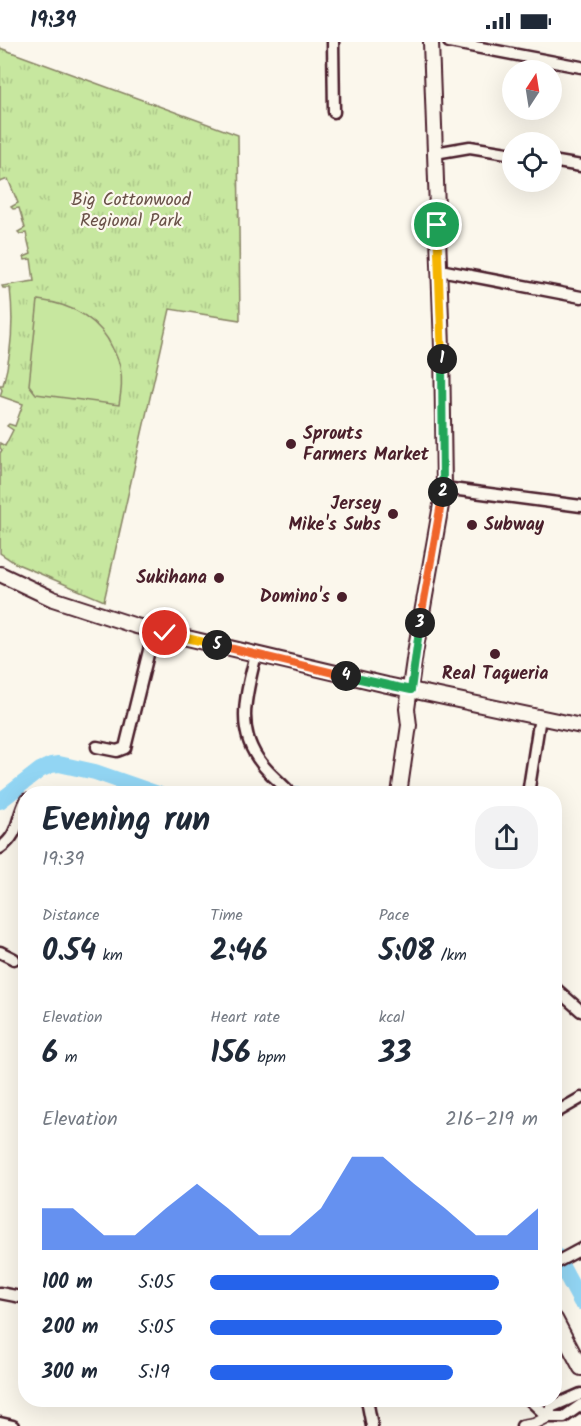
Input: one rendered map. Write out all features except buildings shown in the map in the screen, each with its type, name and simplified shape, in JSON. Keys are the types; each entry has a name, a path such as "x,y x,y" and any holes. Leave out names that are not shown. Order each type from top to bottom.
{"main road":[{"path":"400,786 409,725 407,709 444,488 440,270 431,42"},
{"path":"0,574 80,609 154,630 411,690 581,726"},
{"path":"562,1332 581,1368"}],"street":[{"path":"333,42 334,112"},
{"path":"449,42 581,67"},
{"path":"435,153 470,147 502,152"},
{"path":"562,163 581,166"},
{"path":"440,270 581,297"},
{"path":"444,488 581,506"},
{"path":"96,747 117,751 125,748 154,630"},
{"path":"256,654 244,702 245,729 253,752 262,765 284,786"},
{"path":"529,786 540,717"},
{"path":"0,848 10,840 18,825"},
{"path":"0,952 14,959"},
{"path":"562,994 581,1011"},
{"path":"562,1109 581,1098"},
{"path":"562,1259 581,1249"},
{"path":"0,1293 18,1296"},
{"path":"562,1402 581,1394"},
{"path":"522,1426 548,1418 564,1417 581,1405"},
{"path":"368,1407 372,1426"},
{"path":"537,1407 548,1418"},
{"path":"548,1418 551,1407"},
{"path":"0,1423 13,1426"}],"green space":[{"name":"Big Cottonwood Regional Park","path":"0,48 238,135 240,320 170,309 104,601 15,563 0,553 0,453 2,450 0,443 5,446 13,430 7,426 9,424 15,426 23,404 0,396 2,390 0,385 3,385 8,361 12,325 10,288 2,286 34,281 31,259 25,260 24,257 31,254 26,233 18,232 25,228 19,208 11,207 18,203 8,179 0,182"},
{"path":"38,300 62,305 83,314 107,338 120,365 122,381 119,405 36,394 29,385"}],"waterway":[{"path":"19,786 40,770 59,764 95,772 135,786"},
{"path":"0,801 18,787"},
{"path":"562,1267 581,1302"}],"place":[{"name":"Sprouts Farmers Market","path":"291,444"},
{"name":"Jersey Mike's Subs","path":"393,514"},
{"name":"Subway","path":"472,525"},
{"name":"Sukihana","path":"219,578"},
{"name":"Domino's","path":"342,597"},
{"name":"Real Taqueria","path":"495,654"}],"route":[{"path":"165,633 411,690 416,646 444,488 437,225"}]}
